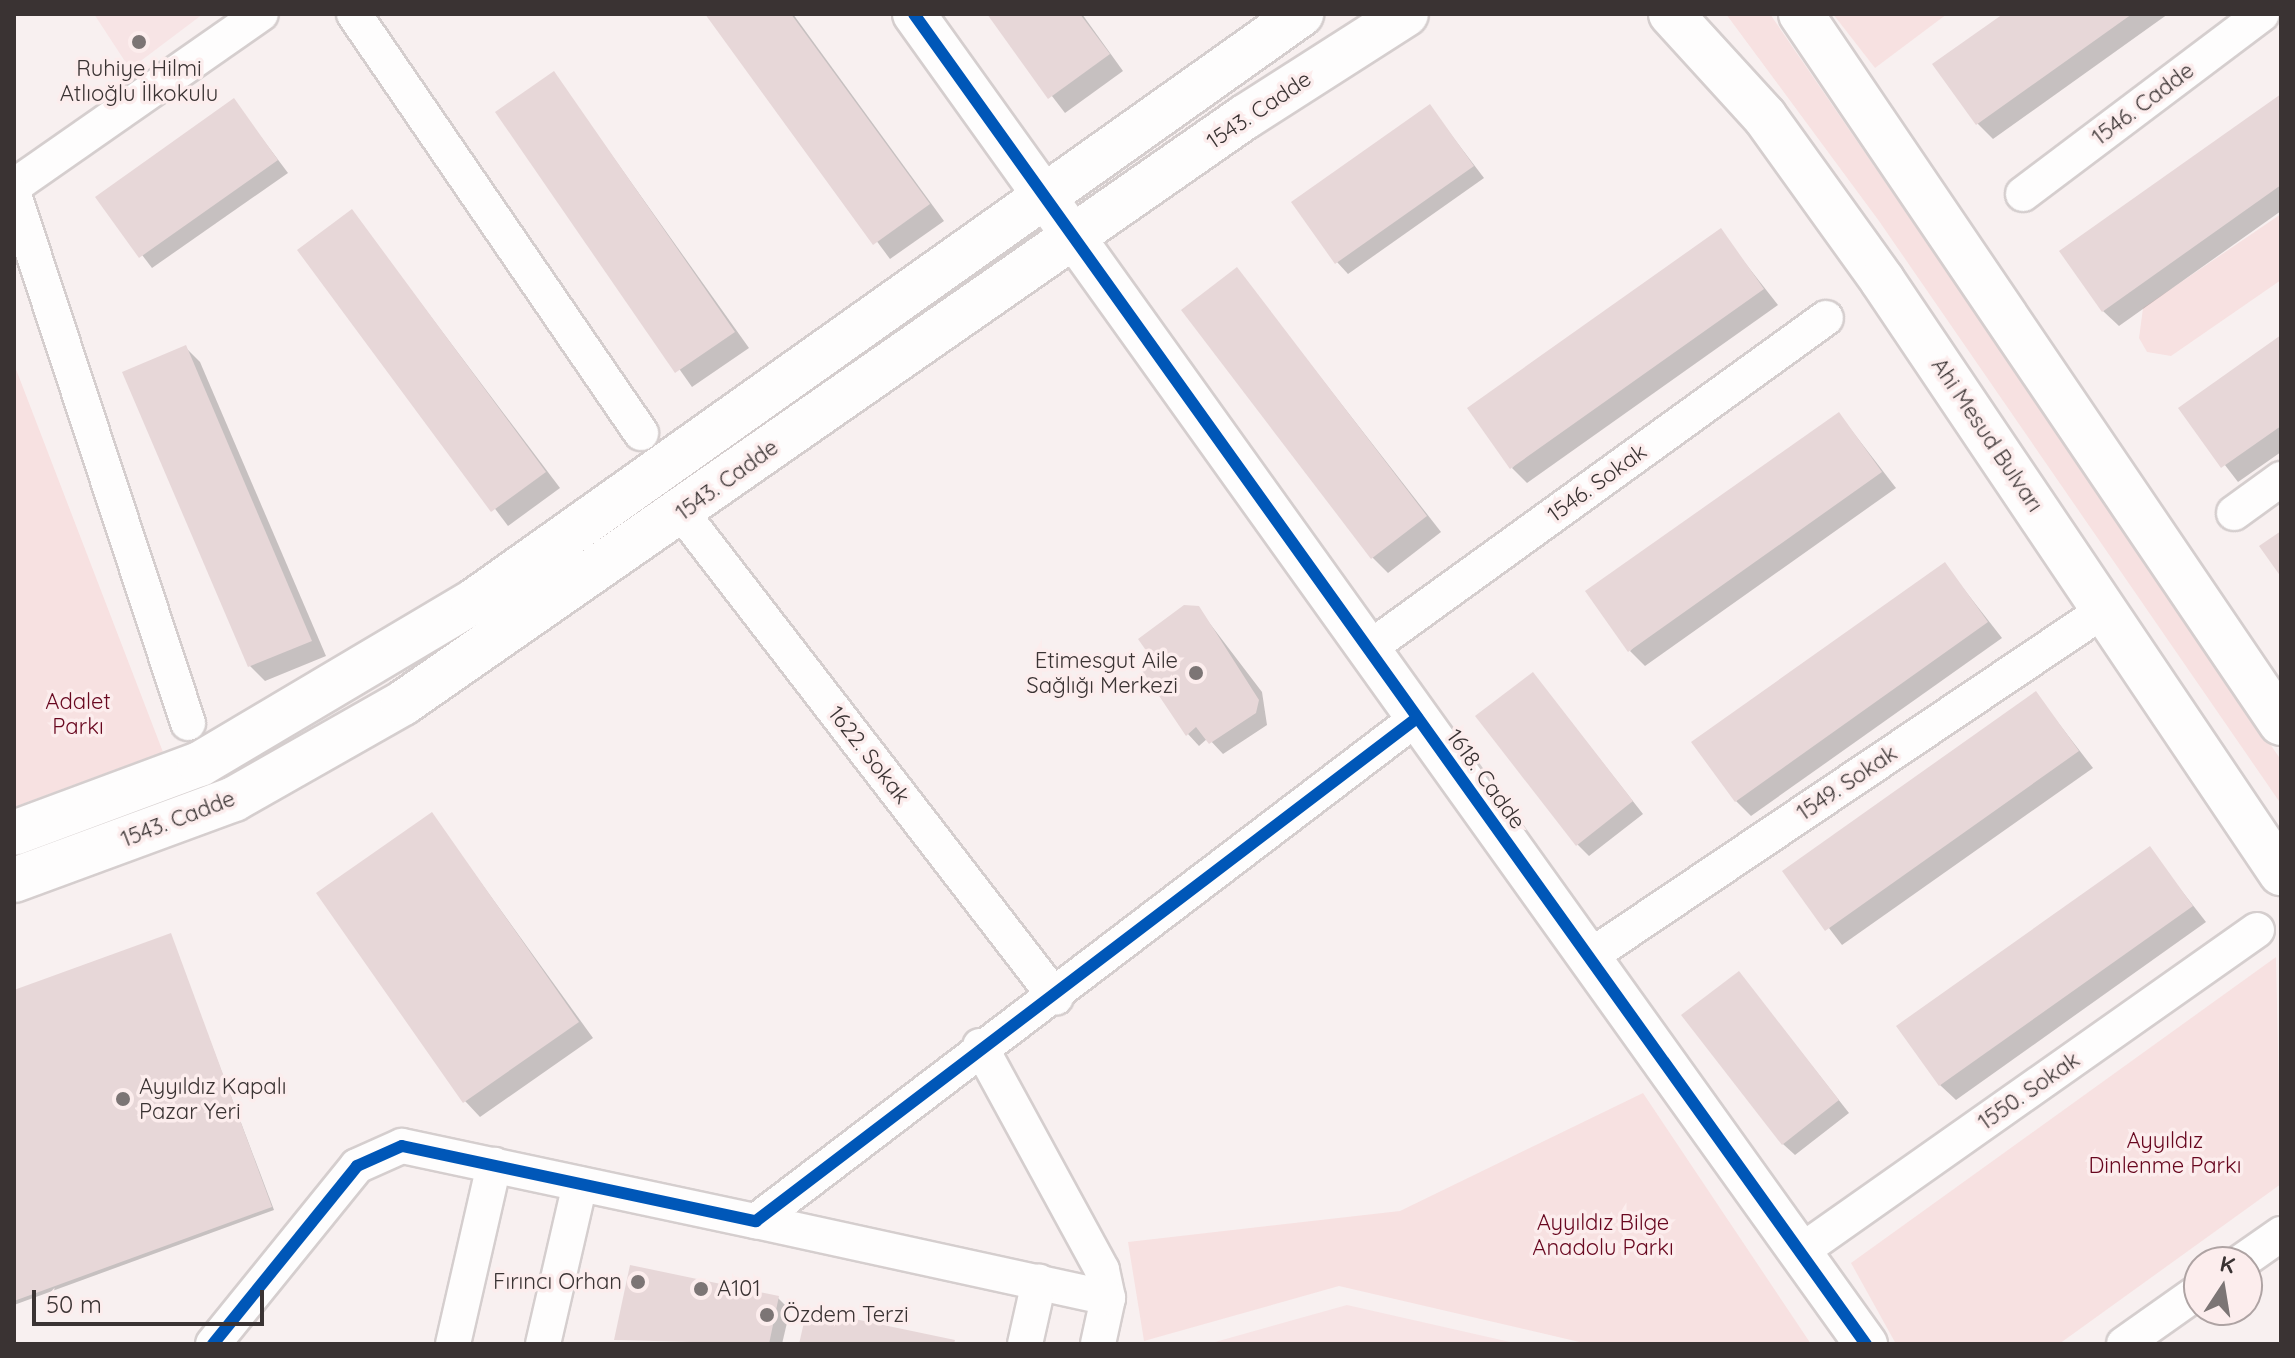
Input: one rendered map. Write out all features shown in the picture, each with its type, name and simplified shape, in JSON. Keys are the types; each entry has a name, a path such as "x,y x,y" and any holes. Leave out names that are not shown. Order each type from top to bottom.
{"main road":[{"name":"1543. Cadde","path":"14,833 200,764 289,717 473,602 1301,14"},
{"name":"1543. Cadde","path":"14,880 234,799 403,703 682,513 1075,237 1406,14"},
{"name":"Ahi Mesud Bulvarı","path":"1671,14 1765,117 2106,609 2281,873"},
{"path":"1801,14 2281,723"}],"street":[{"path":"14,186 261,14"},
{"path":"354,14 641,433"},
{"name":"1618. Cadde","path":"914,14 1866,1344"},
{"name":"1546. Cadde","path":"2023,194 2262,14"},
{"path":"14,195 188,723"},
{"name":"1546. Sokak","path":"1368,649 1826,318"},
{"path":"2234,513 2281,479"},
{"name":"1622. Sokak","path":"682,513 1056,998"},
{"name":"1549. Sokak","path":"1589,957 2106,609"},
{"path":"756,1221 980,1046 1056,998 1417,718"},
{"name":"1550. Sokak","path":"1800,1252 2257,930"},
{"path":"980,1046 1102,1270 1108,1298 1098,1344"},
{"path":"213,1344 357,1166 402,1146 1108,1298"},
{"path":"453,1344 494,1165"},
{"path":"543,1344 580,1184"},
{"path":"2263,1247 2281,1234"},
{"path":"1025,1344 1039,1282"},
{"path":"2124,1344 2183,1302"}],"shaded area":[{"name":"Ruhiye Hilmi Atlıoğlu İlkokulu","path":"94,14 203,14 130,69"},
{"path":"1347,1305 1519,1344 1208,1344"}],"green space":[{"path":"1726,14 1770,14 2281,760 2281,804 1879,221"},
{"path":"1833,14 1947,14 1875,68"},
{"path":"2281,214 2281,280 2171,356 2147,352 2139,338 2143,308"},
{"name":"Adalet Parkı","path":"14,364 163,752 14,807"},
{"name":"Ayyıldız Dinlenme Parkı","path":"2276,957 2281,1184 2195,1246 2183,1246 2183,1255 2059,1344 1896,1344 1851,1263"},
{"name":"Ayyıldız Bilge Anadolu Parkı","path":"1643,1093 1811,1344 1588,1344 1339,1286 1144,1341 1128,1242 1400,1211"}],"building":[{"path":"705,14 791,14 930,204 873,245"},
{"path":"987,14 1080,14 1110,54 1048,99"},
{"path":"2003,14 2132,14 1976,125 1932,64"},
{"path":"554,71 735,332 675,373 495,112"},
{"path":"2281,94 2281,185 2102,312 2059,251"},
{"path":"234,98 278,160 139,258 95,197"},
{"path":"1430,104 1474,166 1335,264 1291,202"},
{"path":"352,209 546,472 491,512 297,250"},
{"path":"1721,228 1764,289 1510,469 1467,408"},
{"path":"1237,267 1427,516 1371,559 1181,310"},
{"path":"2281,335 2281,426 2221,468 2178,408"},
{"path":"186,345 312,641 248,667 122,372"},
{"path":"1839,412 1882,472 1628,652 1585,591"},
{"path":"2281,531 2281,577 2259,546"},
{"path":"1945,562 1988,622 1735,802 1691,742"},
{"name":"Etimesgut Aile Sağlığı Merkezi","path":"1184,605 1199,606 1259,700 1256,713 1209,744 1196,727 1186,736 1141,669 1152,659 1138,639"},
{"path":"1533,672 1633,801 1576,846 1475,716"},
{"path":"2036,691 2079,751 1825,931 1782,871"},
{"path":"432,812 579,1022 463,1103 316,893"},
{"path":"2150,846 2193,906 1939,1086 1896,1026"},
{"name":"Ayyıldız Kapalı Pazar Yeri","path":"171,933 272,1207 14,1301 14,990"},
{"path":"1739,971 1839,1100 1782,1145 1681,1015"},
{"path":"630,1265 779,1296 769,1344 614,1340"},
{"path":"807,1309 955,1340 954,1344 799,1344"}],"cycle path":[{"path":"914,14 1866,1344"},
{"path":"213,1344 357,1166 402,1146 756,1221 1417,718"}],"place":[{"name":"Ruhiye Hilmi Atlıoğlu İlkokulu","path":"139,42"},
{"name":"Etimesgut Aile Sağlığı Merkezi","path":"1196,673"},
{"name":"Ayyıldız Kapalı Pazar Yeri","path":"123,1099"},
{"name":"Fırıncı Orhan","path":"638,1282"},
{"name":"A101","path":"701,1289"},
{"name":"Özdem Terzi","path":"767,1315"}]}
